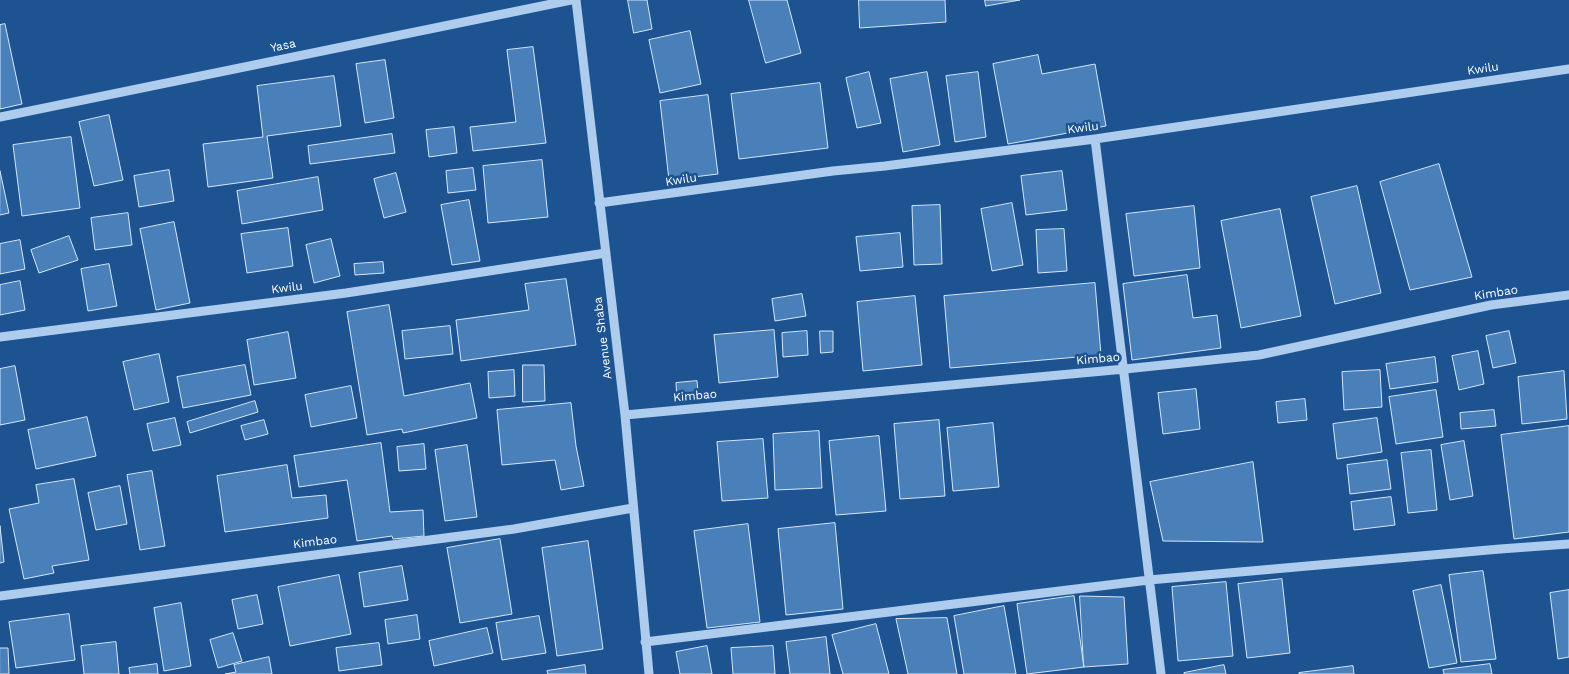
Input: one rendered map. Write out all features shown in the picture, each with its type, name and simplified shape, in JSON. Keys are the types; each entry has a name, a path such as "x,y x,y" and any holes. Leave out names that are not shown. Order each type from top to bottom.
{"street":[{"name":"Yasa","path":"0,117 571,0"},
{"name":"Avenue Shaba","path":"576,0 625,415 648,674"},
{"name":"Kwilu","path":"599,203 804,175 1095,140 1569,69"},
{"path":"1095,140 1125,369 1161,674"},
{"name":"Kwilu","path":"0,337 346,293 606,253"},
{"name":"Kimbao","path":"625,415 1259,355 1492,305 1569,295"},
{"name":"Kimbao","path":"0,596 504,530 633,508"},
{"path":"645,642 1149,580 1569,544"}],"building":[{"path":"628,0 647,0 652,29 634,33"},
{"path":"749,0 787,0 801,53 766,63"},
{"path":"859,0 945,0 946,22 860,28"},
{"path":"985,0 1020,0 986,6"},
{"path":"5,24 22,104 0,109 0,25"},
{"path":"690,31 701,84 660,93 649,40"},
{"path":"533,47 546,143 473,151 470,127 516,122 507,50"},
{"path":"1038,55 1042,74 1095,64 1106,126 1008,144 993,64"},
{"path":"385,60 394,118 365,123 356,64"},
{"path":"869,72 881,123 857,128 846,78"},
{"path":"927,72 940,145 903,152 890,79"},
{"path":"978,72 986,137 955,142 946,76"},
{"path":"334,76 341,126 267,136 273,178 208,187 203,144 263,137 257,86"},
{"path":"820,83 828,148 739,159 731,94"},
{"path":"708,95 718,174 669,180 660,101"},
{"path":"109,115 123,180 94,186 79,122"},
{"path":"454,127 457,153 429,157 426,130"},
{"path":"392,134 395,153 310,164 308,146"},
{"path":"71,137 80,208 22,216 13,145"},
{"path":"542,160 548,217 488,223 483,166"},
{"path":"1439,164 1472,277 1410,290 1380,182"},
{"path":"473,168 476,190 448,193 446,171"},
{"path":"169,170 174,201 139,207 134,176"},
{"path":"0,171 9,213 0,215"},
{"path":"1062,171 1067,210 1026,215 1021,176"},
{"path":"396,173 406,212 384,218 374,179"},
{"path":"318,177 323,210 242,224 237,191"},
{"path":"1357,186 1381,293 1335,304 1311,197"},
{"path":"469,200 480,261 452,265 441,205"},
{"path":"1012,203 1023,265 992,271 981,209"},
{"path":"940,205 942,264 914,265 912,206"},
{"path":"1194,206 1200,268 1134,276 1126,214"},
{"path":"1280,209 1301,316 1241,328 1221,221"},
{"path":"128,213 132,245 95,250 91,218"},
{"path":"174,222 190,303 156,310 140,229"},
{"path":"288,228 293,266 247,273 241,234"},
{"path":"1064,229 1067,271 1038,273 1036,230"},
{"path":"900,233 903,267 860,271 856,237"},
{"path":"69,236 78,260 39,273 31,250"},
{"path":"331,239 340,276 314,283 306,245"},
{"path":"20,240 25,269 0,274 0,244"},
{"path":"383,262 384,273 355,275 354,264"},
{"path":"109,264 117,306 88,311 81,269"},
{"path":"1187,275 1193,318 1217,315 1221,348 1132,360 1123,284"},
{"path":"566,279 576,345 461,361 456,320 529,310 525,284"},
{"path":"20,281 25,310 0,315 0,285"},
{"path":"1095,283 1101,355 950,368 944,296"},
{"path":"802,294 806,316 775,321 772,299"},
{"path":"915,296 922,365 863,371 857,302"},
{"path":"389,305 404,396 470,383 477,418 403,433 402,429 367,435 347,312"},
{"path":"450,326 453,354 405,359 402,331"},
{"path":"774,330 778,377 719,383 714,335"},
{"path":"807,331 808,355 783,357 782,333"},
{"path":"820,331 833,331 833,352 821,353"},
{"path":"1509,331 1516,363 1493,368 1486,336"},
{"path":"288,332 296,378 254,385 247,340"},
{"path":"1478,351 1484,384 1459,390 1452,356"},
{"path":"159,354 169,402 134,410 123,362"},
{"path":"1435,357 1438,382 1390,389 1386,364"},
{"path":"245,365 251,395 183,408 177,377"},
{"path":"523,365 544,365 545,401 523,402"},
{"path":"15,366 25,420 0,425 0,369"},
{"path":"514,370 515,396 489,398 488,372"},
{"path":"1380,370 1382,407 1344,410 1342,372"},
{"path":"1564,371 1567,419 1522,424 1518,377"},
{"path":"697,381 699,400 677,402 676,383"},
{"path":"351,386 357,418 311,427 305,395"},
{"path":"1196,389 1200,429 1163,434 1158,393"},
{"path":"1436,390 1443,437 1396,444 1389,397"},
{"path":"1305,399 1307,420 1278,423 1276,402"},
{"path":"255,401 258,412 190,433 187,422"},
{"path":"571,403 576,446 584,486 561,490 555,460 502,465 497,410"},
{"path":"1494,410 1496,426 1461,429 1460,413"},
{"path":"87,417 96,456 36,469 28,430"},
{"path":"175,418 181,445 153,451 147,424"},
{"path":"1377,418 1382,452 1337,459 1333,424"},
{"path":"264,420 268,434 245,440 241,426"},
{"path":"939,420 945,496 900,499 894,424"},
{"path":"993,423 999,487 953,491 947,428"},
{"path":"1569,426 1569,532 1514,539 1501,435"},
{"path":"819,431 822,488 775,490 773,434"},
{"path":"879,436 886,511 836,515 829,441"},
{"path":"763,439 768,498 722,501 717,442"},
{"path":"1464,441 1473,496 1450,500 1441,445"},
{"path":"381,443 390,512 423,510 424,536 393,539 392,536 357,541 347,480 299,487 294,456"},
{"path":"424,444 426,469 399,471 397,447"},
{"path":"467,445 477,517 445,521 435,450"},
{"path":"1431,450 1437,510 1408,513 1401,453"},
{"path":"1387,460 1391,489 1350,494 1347,465"},
{"path":"1253,462 1263,542 1163,541 1150,482"},
{"path":"287,465 292,498 326,495 328,518 225,532 217,476"},
{"path":"152,471 165,546 140,550 127,475"},
{"path":"74,479 89,560 52,566 54,573 24,579 9,509 39,503 36,485"},
{"path":"120,486 127,524 96,530 88,493"},
{"path":"1391,497 1395,525 1354,530 1351,502"},
{"path":"835,523 843,609 786,615 778,529"},
{"path":"748,524 760,622 707,628 694,531"},
{"path":"0,526 4,562 0,563"},
{"path":"500,539 512,614 460,623 447,548"},
{"path":"588,541 603,649 557,656 542,548"},
{"path":"402,566 408,600 364,607 359,573"},
{"path":"1483,571 1496,659 1461,662 1449,575"},
{"path":"339,575 351,634 290,646 278,587"},
{"path":"1282,579 1290,653 1247,658 1238,584"},
{"path":"1226,582 1233,656 1178,661 1172,587"},
{"path":"1441,585 1457,663 1429,668 1413,591"},
{"path":"1569,590 1569,657 1558,659 1550,593"},
{"path":"257,595 263,624 238,629 232,600"},
{"path":"1074,596 1084,667 1027,674 1017,604"},
{"path":"1080,596 1124,597 1128,664 1084,667"},
{"path":"181,603 191,666 164,671 154,608"},
{"path":"1004,606 1016,674 964,674 954,616"},
{"path":"69,614 75,660 16,668 9,622"},
{"path":"417,615 420,639 388,644 385,620"},
{"path":"539,616 546,653 502,660 496,623"},
{"path":"947,618 957,674 908,674 896,619"},
{"path":"876,624 889,674 843,674 832,635"},
{"path":"487,628 493,653 434,666 429,641"},
{"path":"233,633 242,661 218,668 210,640"},
{"path":"826,637 830,674 790,674 786,642"},
{"path":"116,642 119,674 84,674 81,646"},
{"path":"379,643 382,665 339,671 336,648"},
{"path":"707,646 712,674 680,674 676,652"},
{"path":"773,646 775,674 733,674 731,648"},
{"path":"0,648 8,648 9,674 0,674"},
{"path":"269,657 272,674 225,674 236,672 234,665"},
{"path":"157,664 158,674 130,674 129,668"},
{"path":"1490,664 1492,674 1444,674 1443,670"},
{"path":"585,665 586,674 548,674 547,671"},
{"path":"1224,665 1226,674 1184,674 1184,673"},
{"path":"1353,666 1354,674 1299,674 1299,673"}]}
